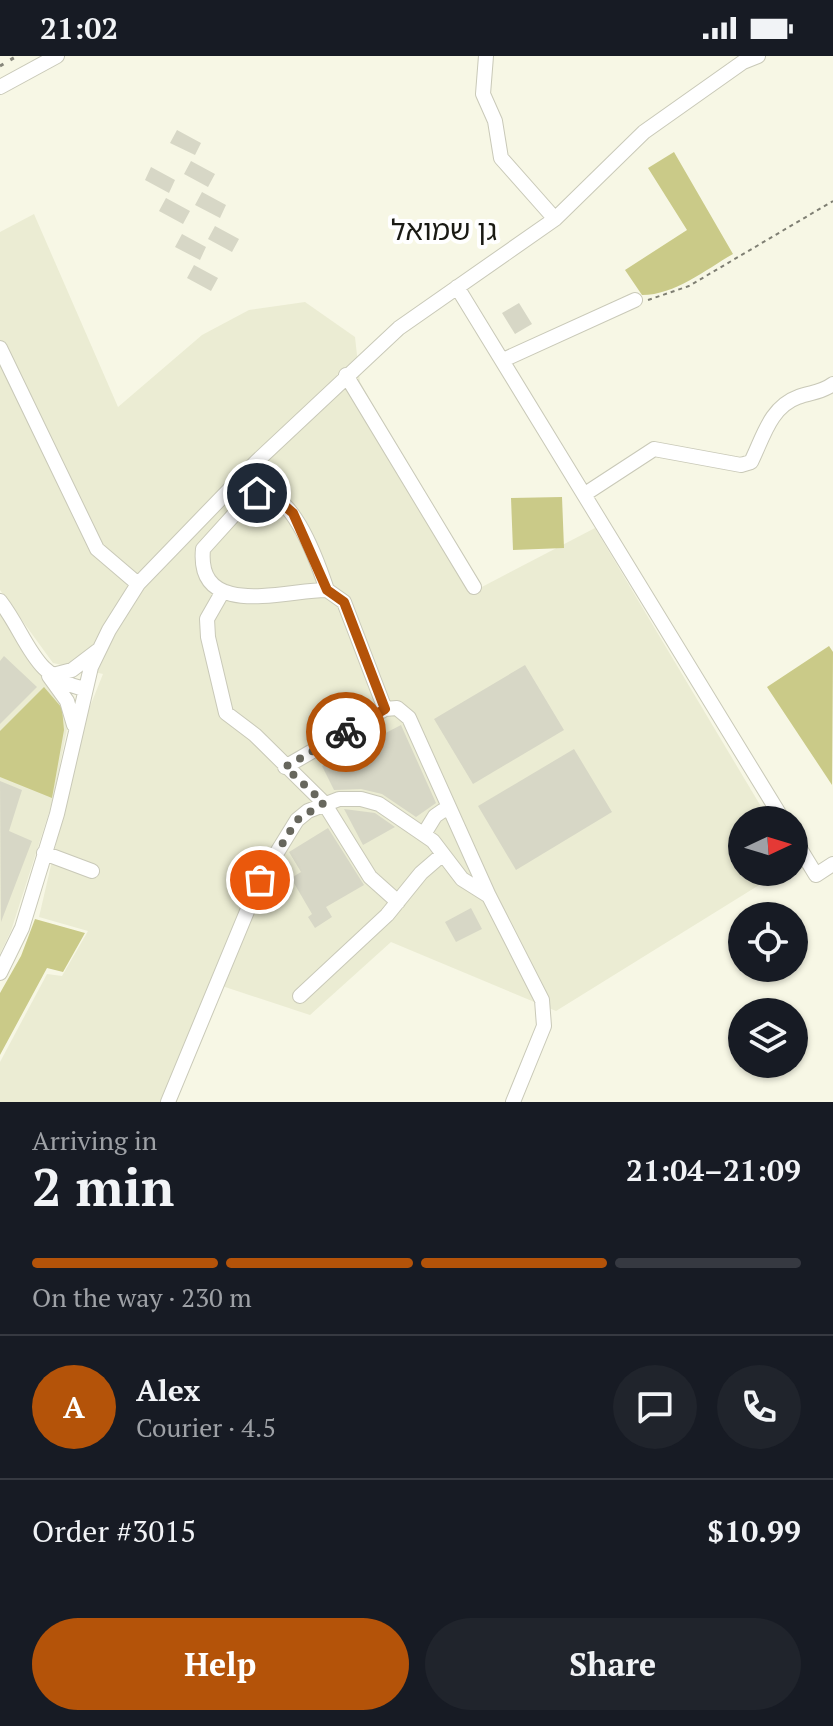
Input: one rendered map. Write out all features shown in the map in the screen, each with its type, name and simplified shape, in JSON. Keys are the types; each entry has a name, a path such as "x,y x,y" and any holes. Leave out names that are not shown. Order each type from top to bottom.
{"street":[{"path":"0,87 57,56"},
{"path":"486,56 483,94 495,121 501,158 555,219"},
{"path":"0,973 5,954 22,928 62,798 85,689 97,651 138,584 346,375 414,316 555,219 644,132 743,62 758,56"},
{"path":"457,287 774,806"},
{"path":"503,360 635,300"},
{"path":"0,348 97,549 138,584"},
{"path":"346,375 474,587"},
{"path":"585,494 654,449 741,465 751,462 767,426 783,405 800,396 815,395 833,384"},
{"path":"327,590 254,597 223,591 208,577 203,549 250,497 265,493 282,501 293,513 327,590 344,602 385,709"},
{"path":"223,591 207,619 226,713 324,803 370,877 398,902"},
{"path":"0,601 67,701 75,733"},
{"path":"49,676 72,670 97,651"},
{"path":"49,676 85,689"},
{"path":"285,767 385,709 397,708 409,718 489,896 537,988 544,1015 540,1039 513,1102"},
{"path":"168,1102 260,880 297,820 324,803 350,798 370,801 424,834 462,879 489,896"},
{"path":"424,834 435,816 448,807"},
{"path":"44,853 92,871"},
{"path":"300,996 443,854"},
{"path":"808,862 816,875 833,864"}],"path":[{"path":"635,300 655,299 689,286 833,201"}],"shaded area":[{"path":"34,214 118,407 202,335 249,310 305,302 355,337 360,382 478,589 595,528 761,806 728,806 728,886 757,886 556,1011 391,942 310,1015 222,986 173,1102 0,1102 0,1062 47,974 62,976 88,931 39,917 85,719 103,674 53,663 0,590 0,232"},
{"path":"0,595 64,708 67,729 53,800 11,931 0,954"}],"green space":[{"path":"674,152 733,254 678,286 642,295 625,270 687,230 648,168"},
{"path":"562,497 564,548 513,550 511,498"},
{"path":"829,646 833,652 832,785 767,687"},
{"path":"44,687 62,708 64,730 52,798 0,777 0,731"},
{"path":"35,919 85,933 63,972 47,968 0,1055 0,993 21,956"}],"building":[{"path":"177,130 201,143 195,155 170,143"},
{"path":"191,161 215,174 208,187 184,174"},
{"path":"151,167 175,180 169,193 145,180"},
{"path":"202,192 226,205 220,218 195,205"},
{"path":"166,198 190,211 183,224 159,211"},
{"path":"215,226 239,239 232,252 208,239"},
{"path":"182,234 206,247 200,260 175,247"},
{"path":"194,265 218,278 211,291 187,278"},
{"path":"519,303 532,324 515,334 502,313"},
{"path":"4,656 37,687 0,724 0,661"},
{"path":"525,665 564,730 473,784 434,719"},
{"path":"401,725 436,803 416,817 382,794 361,789 334,790 322,766"},
{"path":"574,749 612,812 516,870 478,806"},
{"path":"0,781 22,790 9,831 32,841 1,922"},
{"path":"344,809 375,813 395,827 363,845"},
{"path":"328,828 364,885 326,907 332,917 315,928 308,917 312,914 291,878 301,872 289,852"},
{"path":"471,908 482,929 456,942 445,922"}],"railway":[{"path":"0,66 17,56"}],"way so far":[{"path":"260,880 297,820 324,803 285,767 346,732"}],"district":[{"name":"גן שמואל","path":"444,230"}],"route":[{"path":"257,493 272,495 293,513 327,590 344,602 385,709 346,732"}]}
